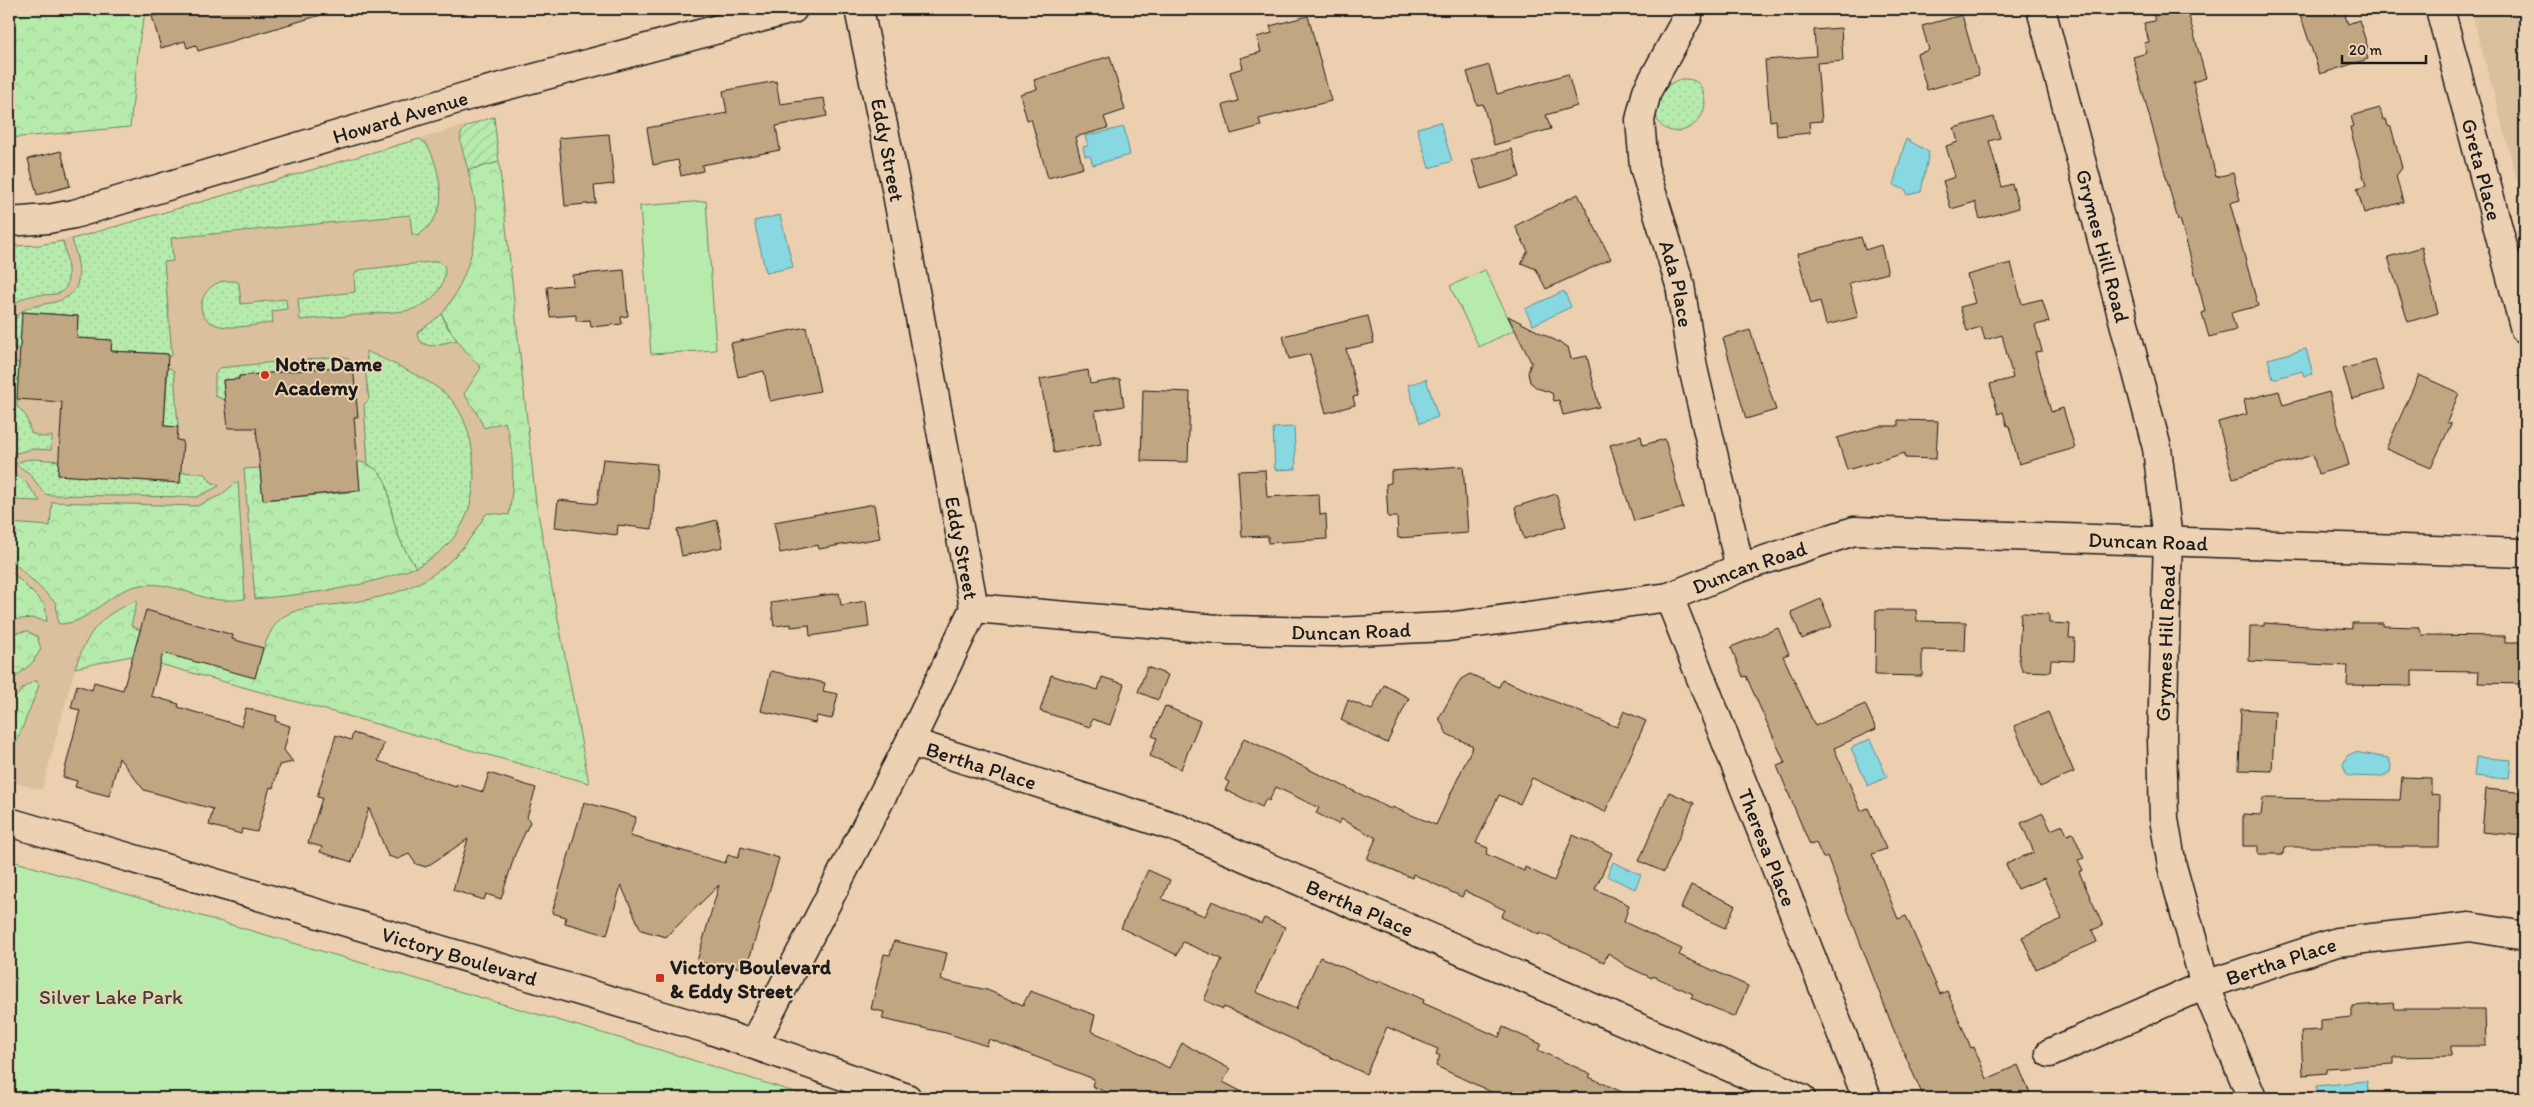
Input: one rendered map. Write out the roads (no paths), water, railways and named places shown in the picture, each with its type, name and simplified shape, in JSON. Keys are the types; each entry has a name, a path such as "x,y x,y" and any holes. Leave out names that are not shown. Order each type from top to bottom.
{"street":[{"name":"Howard Avenue","path":"9,222 48,219 74,214 471,95 793,9"},
{"name":"Eddy Street","path":"754,1043 910,742 974,608 895,183 859,9"},
{"name":"Ada Place","path":"1687,9 1688,16 1647,91 1640,120 1644,167 1680,285 1693,368 1740,568"},
{"name":"Grymes Hill Road","path":"2041,9 2157,448 2168,540 2162,738 2164,818 2172,866 2205,984 2252,1098"},
{"name":"Greta Place","path":"2440,9 2525,330"},
{"name":"Duncan Road","path":"974,608 1229,630 1334,632 1447,627 1669,597 1740,568 1854,531 2525,553"},
{"name":"Theresa Place","path":"1669,597 1867,1098"},
{"name":"Bertha Place","path":"910,742 1175,827 1801,1098"},
{"name":"Victory Boulevard","path":"9,822 754,1043 859,1083 907,1098"},
{"name":"Bertha Place","path":"2050,1053 2205,984 2337,942 2470,927 2525,936"}],"water":[{"path":"1440,122 1452,161 1429,168 1417,128"},
{"path":"1124,127 1130,155 1093,165 1090,156 1085,156 1083,147 1088,146 1085,136"},
{"path":"1906,139 1929,152 1921,192 1907,195 1906,190 1893,185"},
{"path":"780,215 793,267 766,273 754,221"},
{"path":"1564,291 1571,307 1533,325 1525,309"},
{"path":"2306,349 2313,374 2304,376 2302,371 2273,379 2268,359"},
{"path":"1426,379 1438,417 1420,423 1408,385"},
{"path":"1294,427 1296,469 1275,470 1273,428"},
{"path":"1870,739 1887,777 1868,786 1851,748"},
{"path":"2355,752 2388,758 2391,765 2390,772 2383,777 2350,776 2346,773 2343,764 2347,756"},
{"path":"2476,757 2511,760 2509,779 2474,776"},
{"path":"1613,862 1641,875 1635,889 1607,876"},
{"path":"2367,1081 2369,1098 2318,1098 2316,1086"}],"place":[{"name":"Notre Dame Academy","path":"265,375"},
{"name":"Victory Boulevard & Eddy Street","path":"660,978"}],"park label":[{"name":"Silver Lake Park","path":"111,996"}]}
